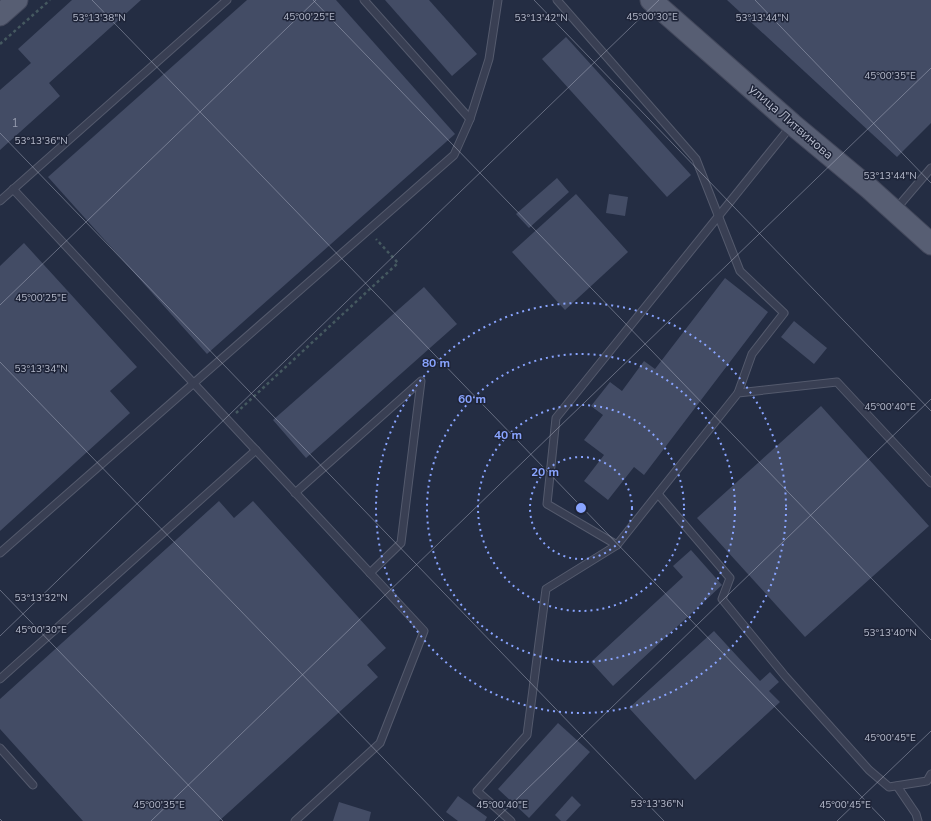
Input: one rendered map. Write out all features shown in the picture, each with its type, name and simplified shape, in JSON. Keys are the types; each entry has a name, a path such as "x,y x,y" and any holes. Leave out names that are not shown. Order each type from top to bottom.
{"main road":[{"path":"0,15 17,0"},
{"name":"улица Литвинова","path":"651,0 931,244"}],"lane":[{"path":"0,200 227,0"},
{"path":"364,0 470,119"},
{"path":"0,554 454,155 470,119 489,59 498,0"},
{"path":"511,821 477,790 527,735 546,589 618,545 738,393 752,354 784,313 740,272 696,159 557,0"},
{"path":"618,545 547,504 556,418 792,124"},
{"path":"894,211 931,168"},
{"path":"13,189 424,631 380,743 295,821"},
{"path":"295,493 421,381 401,543 370,573"},
{"path":"738,393 838,382 931,483"},
{"path":"0,679 256,450"},
{"path":"658,494 730,578 722,599 780,670 869,770 889,787 927,781 931,774"},
{"path":"0,748 33,785"},
{"path":"897,786 916,814 918,821"}],"path":[{"path":"0,44 50,0"},
{"path":"228,420 398,263 368,230"}],"building":[{"path":"72,0 141,0 49,83 60,96 0,150 0,90 31,63 18,49"},
{"path":"247,0 336,0 455,134 207,354 48,177"},
{"path":"385,0 429,0 477,54 452,76"},
{"path":"727,0 931,0 931,123 897,157"},
{"path":"566,37 691,175 667,197 542,59"},
{"path":"557,178 569,192 529,228 516,214"},
{"path":"576,194 628,252 565,310 512,252"},
{"path":"609,194 628,197 625,216 606,213"},
{"path":"24,243 137,367 110,391 130,413 0,531 0,266"},
{"path":"725,278 768,312 644,475 634,467 608,500 584,481 604,455 584,440 603,415 591,406 610,382 622,391 644,361 655,369"},
{"path":"424,287 457,324 306,458 273,420"},
{"path":"794,321 827,348 814,364 781,337"},
{"path":"821,406 929,526 805,637 697,518"},
{"path":"219,501 234,518 253,501 386,648 367,665 378,677 219,821 83,821 0,729 0,699"},
{"path":"691,550 722,585 613,686 591,662 683,577 673,566"},
{"path":"714,631 760,681 770,672 779,682 769,691 780,702 695,780 629,708"},
{"path":"558,723 590,752 529,818 498,789"},
{"path":"458,796 487,817 485,821 458,821 446,812"},
{"path":"572,796 581,805 566,821 561,821 555,815"},
{"path":"339,802 371,812 369,821 333,821"}]}
